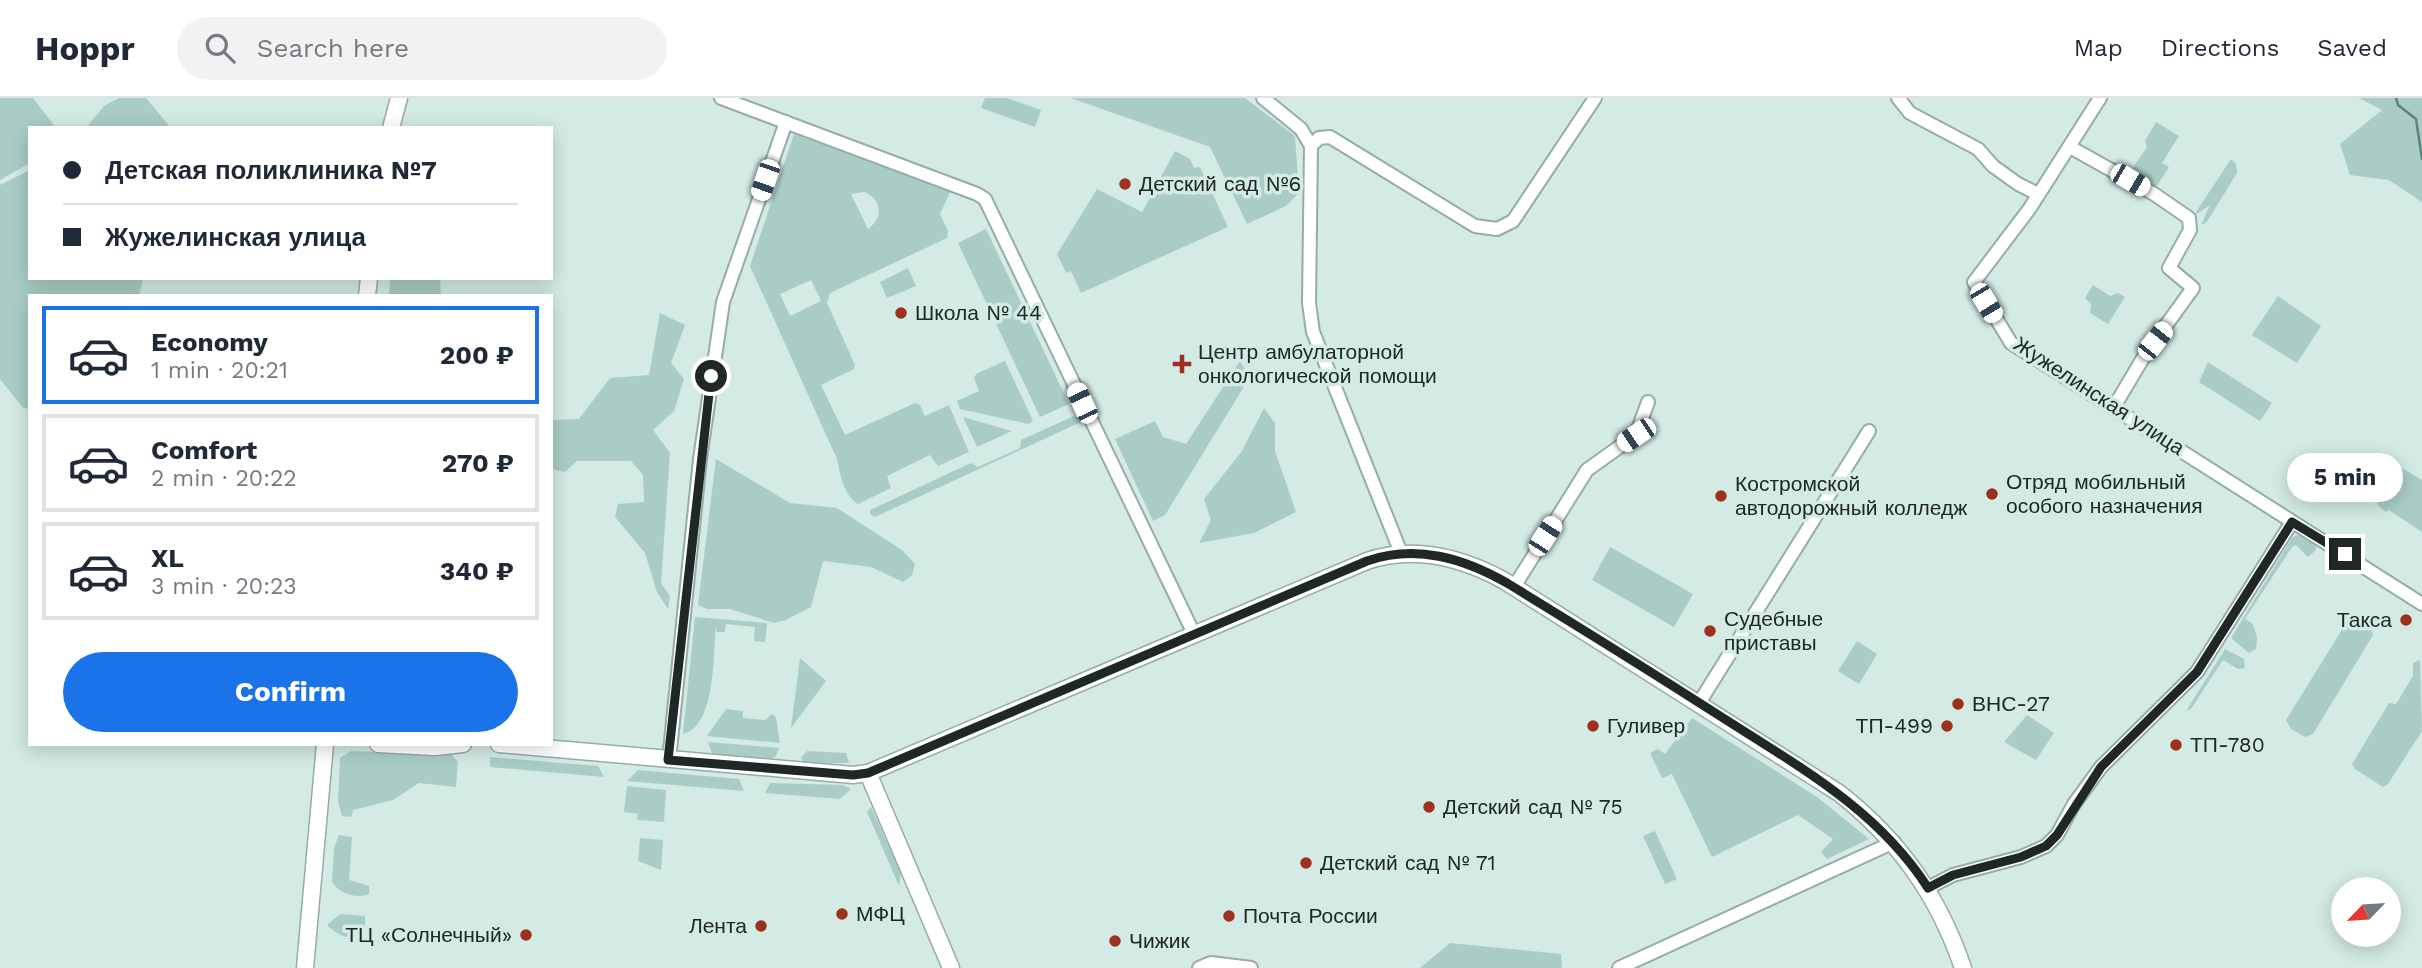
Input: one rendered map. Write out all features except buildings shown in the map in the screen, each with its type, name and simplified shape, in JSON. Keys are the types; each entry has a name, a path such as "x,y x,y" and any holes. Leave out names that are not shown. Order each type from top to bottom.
{"main road":[{"path":"392,126 399,98"},
{"path":"520,746 853,775 868,773 1367,561 1401,553 1422,553 1486,571 1514,587 1818,778 1858,808 1894,842 1928,888 1963,968"},
{"path":"305,968 325,746"},
{"path":"416,746 444,746"},
{"path":"868,773 951,968"}],"street":[{"path":"721,98 985,199 1194,634"},
{"path":"1263,98 1301,129 1311,146 1309,303 1313,332 1401,553"},
{"path":"1898,98 1910,113 1978,149 1993,166 2038,194 2100,98"},
{"path":"1311,146 1319,138 1330,137 1475,226 1497,229 1513,220 1591,99"},
{"path":"668,760 700,459 723,302 786,122"},
{"path":"2070,147 2154,194 2189,218 2190,230 2169,268 2193,288 2146,353 2114,407"},
{"name":"Жужелинская улица","path":"2038,194 1974,282 2011,344 2422,604"},
{"path":"1514,587 1587,470 1636,435 1648,402"},
{"path":"1699,703 1869,431"},
{"path":"1928,888 1953,875 2021,857 2046,846 2057,835 2101,767 2197,672 2292,522"},
{"path":"1619,968 1894,842"},
{"path":"1199,968 1211,963 1251,968"}],"green space":[{"path":"0,98 33,98 54,126 28,126 28,164 0,180"},
{"path":"119,98 146,98 169,126 88,126 104,106"},
{"path":"985,98 1007,98 1041,110 1035,127 981,108"},
{"path":"1071,98 1245,98 1295,136 1299,193 1286,206 1247,224 1210,147"},
{"path":"2359,98 2422,98 2422,202 2389,180 2350,175 2340,144 2382,110"},
{"path":"2156,122 2179,136 2162,163 2169,167 2155,189 2129,173 2147,147 2145,141"},
{"path":"794,134 950,192 940,214 948,231 947,238 830,293 827,303 855,365 854,369 821,385 845,435 915,403 920,405 925,416 949,405 969,452 938,466 930,455 887,476 891,488 858,504 853,500 843,484 837,459 750,266","holes":["864,192 874,199 879,209 877,220 868,229 851,194","811,280 821,301 790,316 780,294"]},
{"path":"1175,151 1190,159 1194,168 1200,167 1228,227 1081,293 1071,271 1066,273 1057,254 1097,189 1142,212"},
{"path":"2231,159 2236,164 2237,173 2206,223 2201,225 2210,205 2195,215"},
{"path":"28,171 28,280 143,280 139,294 28,294 28,409 23,408 0,379 0,185"},
{"path":"986,229 1069,404 1040,417 958,243"},
{"path":"908,268 916,286 887,298 880,282"},
{"path":"390,280 440,280 441,294 389,294"},
{"path":"2093,285 2110,296 2118,293 2125,297 2108,324 2090,313 2091,304 2085,298"},
{"path":"2278,296 2321,326 2297,363 2252,335"},
{"path":"660,313 685,325 671,363 684,379 674,411 653,430 670,453 661,583 670,596 668,609 657,592 645,553 615,517 618,504 644,502 643,475 631,461 577,461 565,472 553,469 553,420 579,419 610,378 649,375"},
{"path":"1005,361 1033,421 1028,424 960,409 957,401 979,391 974,378 976,374"},
{"path":"1240,361 1250,377 1165,515 1153,521 1115,439 1155,421 1163,437 1186,444"},
{"path":"2208,362 2272,403 2260,421 2199,382"},
{"path":"1264,408 1275,423 1275,451 1296,512 1254,533 1199,543 1211,520 1204,499 1242,451"},
{"path":"1074,416 1081,422 875,517 870,514 870,510 971,463 978,467 1020,448 1021,440"},
{"path":"963,417 1012,431 977,447"},
{"path":"716,459 790,503 837,508 902,550 915,564 912,575 903,582 871,567 823,561 811,607 774,623 730,609 707,609 698,605"},
{"path":"2400,467 2422,480 2422,532 2389,510 2386,512 2378,503 2377,499"},
{"path":"2300,533 2316,544 2316,550 2308,557 2296,545 2292,547 2245,619 2253,624 2257,637 2256,649 2249,653 2231,638 2292,538"},
{"path":"1610,547 1693,594 1674,627 1592,580"},
{"path":"695,617 767,623 765,642 754,641 755,627 726,624 725,632 717,632 716,627 713,671 707,704 702,718 694,728 683,734"},
{"path":"2354,618 2371,628 2373,635 2313,734 2305,737 2291,729 2286,720 2348,620"},
{"path":"1857,641 1877,654 1859,684 1838,671"},
{"path":"2225,649 2244,659 2245,668 2238,669 2223,660 2191,709 2186,711"},
{"path":"800,658 826,681 791,728"},
{"path":"2420,660 2422,731 2388,784 2383,787 2355,769 2352,764 2389,703 2396,704 2413,676 2413,663"},
{"path":"726,709 743,711 743,718 765,720 772,714 776,717 780,743 707,736"},
{"path":"2027,715 2054,733 2036,760 2004,742"},
{"path":"1692,718 1817,797 1869,839 1827,859 1821,852 1833,839 1798,815 1712,857 1672,774 1662,778 1650,753 1658,749 1665,754"},
{"path":"708,742 779,748 776,756 767,761 717,756 712,753"},
{"path":"351,751 452,755 458,762 456,787 419,783 393,800 353,810 351,817 342,816 338,802 340,758"},
{"path":"807,751 846,753 849,763 804,764 801,758"},
{"path":"490,757 598,766 604,777 490,767"},
{"path":"638,770 739,779 744,791 627,781"},
{"path":"770,783 843,785 851,789 840,799 765,793"},
{"path":"627,786 666,790 664,822 637,820 638,814 624,812"},
{"path":"871,807 901,873 899,886 867,812"},
{"path":"1655,831 1677,879 1665,884 1643,836"},
{"path":"339,835 352,837 349,880 369,886 369,894 349,894 339,890 332,882 334,848"},
{"path":"640,838 663,840 661,870 638,861"},
{"path":"340,914 365,916 365,934 350,938 331,929 327,925"},
{"path":"1450,943 1561,954 1562,968 1420,968"}],"waterway":[{"path":"2396,98 2398,105 2416,119 2422,159"}],"place":[{"name":"Детский сад №6","path":"1125,184"},
{"name":"Школа № 44","path":"901,313"},
{"name":"Центр амбулаторной онкологической помощи","path":"1182,364"},
{"name":"Отряд мобильный особого назначения","path":"1992,494"},
{"name":"Костромской автодорожный колледж","path":"1721,496"},
{"name":"Такса","path":"2406,620"},
{"name":"Судебные приставы","path":"1710,631"},
{"name":"ВНС-27","path":"1958,704"},
{"name":"Гуливер","path":"1593,726"},
{"name":"ТП-499","path":"1947,726"},
{"name":"ТП-780","path":"2176,745"},
{"name":"Детский сад № 75","path":"1429,807"},
{"name":"Детский сад № 71","path":"1306,863"},
{"name":"МФЦ","path":"842,914"},
{"name":"Почта России","path":"1229,916"},
{"name":"Лента","path":"761,926"},
{"name":"ТЦ «Солнечный»","path":"526,935"},
{"name":"Чижик","path":"1115,941"}],"route":[{"path":"711,376 668,760 853,775 868,773 1367,561 1384,555 1422,553 1441,556 1486,571 1818,778 1877,825 1903,853 1928,888 1953,875 2021,857 2046,846 2057,835 2074,804 2101,767 2160,712 2197,672 2220,640 2292,522 2345,554"}]}
